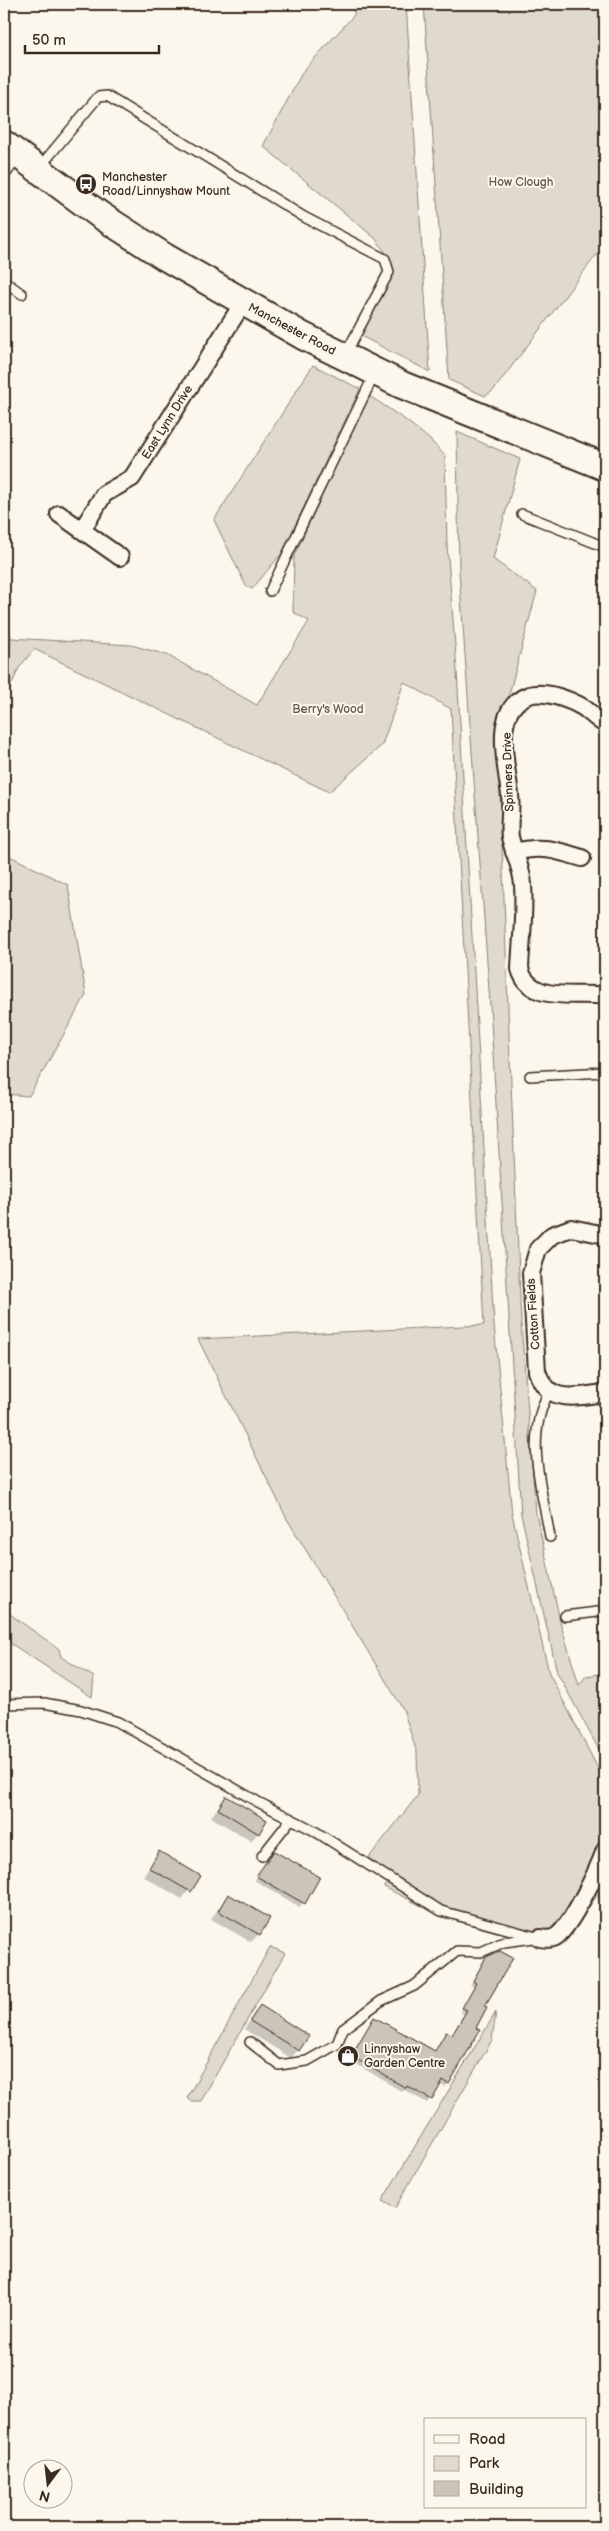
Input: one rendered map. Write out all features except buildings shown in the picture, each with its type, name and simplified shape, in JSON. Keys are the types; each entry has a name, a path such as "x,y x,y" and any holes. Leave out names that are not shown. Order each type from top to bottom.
{"main road":[{"name":"Manchester Road","path":"16,162 243,303 344,357 410,388 604,463"}],"street":[{"name":"East Lynn Drive","path":"82,530 104,494 132,478 243,303"},
{"path":"59,514 120,558"},
{"name":"Spinners Drive","path":"605,724 574,702 544,695 530,695 511,710 505,735 505,765 510,797 510,836 522,873 523,887 520,969 522,976 527,984 535,990 546,993 605,996"},
{"path":"514,852 533,847 549,848 582,858"},
{"name":"Cotton Fields","path":"549,1392 539,1379 537,1371 531,1273 534,1257 543,1241 561,1231 581,1229 605,1236"},
{"path":"549,1392 564,1397 605,1393"},
{"path":"540,1938 552,1939 564,1928 605,1850"}],"lane":[{"path":"16,162 98,97 107,96 304,217 385,259 389,272 344,357"},
{"path":"4,281 22,294"},
{"path":"270,591 376,372"},
{"path":"522,514 605,547"},
{"path":"530,1076 605,1072"},
{"path":"549,1392 540,1412 535,1438 550,1537"},
{"path":"565,1616 605,1611"},
{"path":"4,1704 44,1704 81,1710 118,1722 313,1830 441,1911 540,1938"},
{"path":"262,1856 291,1819"},
{"path":"250,2042 279,2065 307,2061 337,2044 343,2029 381,2001 414,1986 457,1951 481,1952 504,1942 540,1938"}],"green space":[{"path":"354,4 406,4 430,372 361,336 392,272 388,256 375,238 263,146 303,71 354,15"},
{"name":"How Clough","path":"424,4 605,4 605,246 493,391 485,396 449,380"},
{"path":"313,365 360,389 282,553 252,589 246,586 214,520"},
{"name":"Berry's Wood","path":"368,395 419,430 445,456 447,545 457,671 494,1325 512,1514 549,1673 605,1782 605,1886 560,1944 439,1915 384,1887 390,1875 367,1860 418,1795 417,1753 403,1709 287,1519 198,1339 484,1325 451,709 404,682 382,745 329,792 34,649 19,668 4,701 4,634 10,634 11,638 131,645 167,655 257,705 309,621 293,612 294,556"},
{"path":"457,432 520,459 493,559 537,591 498,735 521,1323 536,1513 561,1625 579,1685 586,1676 605,1673 605,1742 601,1742 605,1752 605,1761 557,1672 521,1514 489,989 459,571"},
{"path":"4,853 68,885 86,995 29,1096 4,1094"},
{"path":"4,1610 59,1649 61,1657 94,1677 92,1697 4,1639"},
{"path":"270,1947 285,1953 201,2101 190,2101 187,2098"},
{"path":"496,2012 492,2040 395,2208 382,2201"}],"place":[{"name":"Manchester Road/Linnyshaw Mount","path":"86,184"},
{"name":"Linnyshaw Garden Centre","path":"348,2056"}]}
